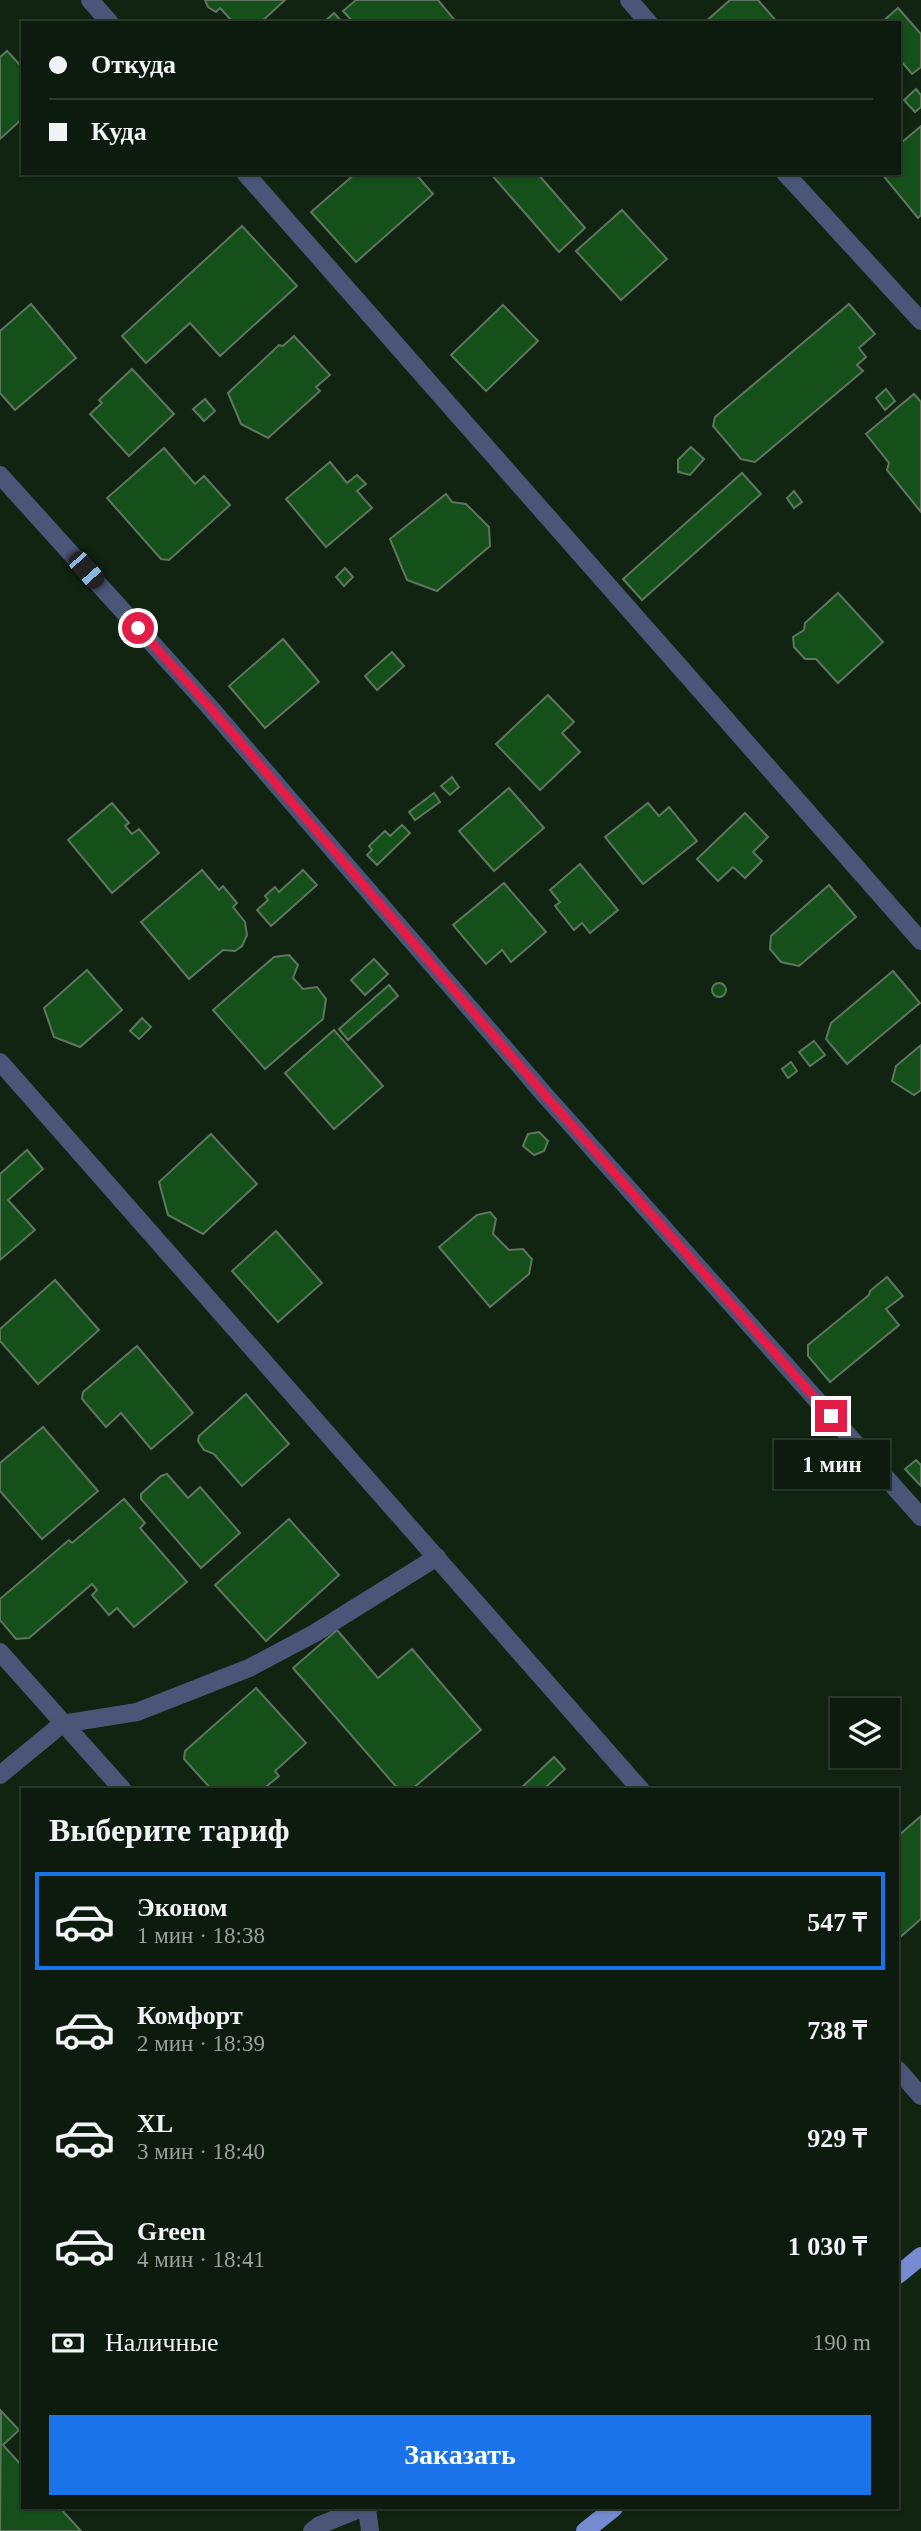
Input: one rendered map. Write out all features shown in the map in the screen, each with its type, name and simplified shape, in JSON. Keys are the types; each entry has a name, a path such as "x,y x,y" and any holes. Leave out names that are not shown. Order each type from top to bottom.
{"main road":[{"path":"899,2275 921,2256"},
{"path":"585,2531 613,2509"}],"street":[{"path":"90,0 108,21"},
{"path":"629,0 647,21"},
{"path":"247,175 921,941"},
{"path":"787,175 921,321"},
{"path":"0,475 207,704 544,1094 921,1517"},
{"path":"0,1062 639,1788"},
{"path":"0,1775 62,1724 138,1712 249,1668 315,1633 437,1557"},
{"path":"0,1652 121,1788"},
{"path":"899,2071 921,2095"},
{"path":"312,2531 320,2525 361,2509"},
{"path":"364,2509 370,2531"}],"building":[{"path":"205,0 285,0 262,21 232,21 220,8 216,12 208,7"},
{"path":"356,0 438,0 455,21 352,21 343,11"},
{"path":"730,0 758,0 776,21 706,21"},
{"path":"898,8 921,34 921,67 912,74 901,61 901,21 883,21"},
{"path":"334,13 341,21 325,21"},
{"path":"7,51 21,66 21,120 0,139 0,57"},
{"path":"916,89 921,95 921,107 915,112 904,100"},
{"path":"921,126 921,215 918,218 883,175 901,175 901,143"},
{"path":"354,175 417,175 433,194 356,262 311,212"},
{"path":"492,175 539,175 585,228 559,252"},
{"path":"622,210 667,259 621,300 576,251"},
{"path":"242,226 297,286 220,356 190,323 146,363 122,336"},
{"path":"31,304 76,358 15,410 0,393 0,331"},
{"path":"849,304 875,334 859,348 866,357 857,365 863,371 755,462 741,459 713,426 715,417"},
{"path":"503,305 538,341 486,391 451,355"},
{"path":"294,336 330,375 316,387 320,391 268,438 241,424 228,393 279,345 283,346"},
{"path":"132,369 174,414 129,456 90,414 102,403 99,400"},
{"path":"886,389 895,401 885,410 876,398"},
{"path":"914,394 921,402 921,512 887,470 889,463 866,434"},
{"path":"205,399 215,411 204,421 193,409"},
{"path":"691,447 704,459 690,475 678,472 678,460"},
{"path":"164,448 195,484 204,476 230,505 169,560 161,559 107,498"},
{"path":"330,462 347,483 357,475 366,484 357,491 372,508 326,547 286,499"},
{"path":"742,473 761,494 642,600 623,579"},
{"path":"794,491 802,502 794,508 787,498"},
{"path":"446,494 452,502 466,504 489,527 490,546 437,591 407,580 390,539"},
{"path":"345,568 353,577 344,586 336,577"},
{"path":"838,593 883,642 838,683 816,659 805,659 794,647 793,637 804,630 805,623"},
{"path":"283,639 319,682 265,728 229,686"},
{"path":"392,652 404,666 377,690 365,676"},
{"path":"548,695 574,722 562,733 580,752 540,790 496,744"},
{"path":"452,777 459,787 450,795 441,786"},
{"path":"509,788 544,828 494,871 459,831"},
{"path":"434,793 440,802 415,820 409,812"},
{"path":"112,803 129,823 125,826 132,834 139,829 159,853 112,893 68,840"},
{"path":"648,803 659,816 669,807 697,841 643,884 605,837"},
{"path":"745,813 768,837 753,852 762,861 745,878 733,867 718,881 697,859"},
{"path":"402,825 410,833 377,865 367,855 372,850 369,846 385,831 390,836"},
{"path":"580,864 618,910 590,933 582,923 574,930 555,906 560,902 550,890"},
{"path":"202,870 219,890 223,886 237,903 233,907 245,922 247,935 242,946 235,951 223,950 189,979 141,922"},
{"path":"303,870 317,885 271,926 257,910 268,900 265,896 275,887 279,892"},
{"path":"504,883 546,932 511,962 502,950 486,964 453,925"},
{"path":"829,885 856,917 799,966 781,962 770,949 771,936"},
{"path":"289,955 298,965 293,978 303,989 317,987 326,999 323,1019 265,1069 213,1010 274,957"},
{"path":"374,959 388,974 365,995 351,980"},
{"path":"87,970 122,1010 80,1047 54,1037 44,1008"},
{"path":"893,971 920,1003 847,1064 826,1039 831,1023"},
{"path":"719,983 724,985 724,995 719,997 714,995 712,990 714,985"},
{"path":"389,985 398,996 348,1040 339,1029"},
{"path":"142,1018 151,1027 139,1039 130,1031"},
{"path":"334,1030 383,1086 334,1129 285,1073"},
{"path":"814,1041 825,1055 810,1066 799,1052"},
{"path":"921,1045 921,1090 914,1095 892,1081 896,1066"},
{"path":"791,1062 797,1071 788,1078 782,1069"},
{"path":"539,1132 548,1141 544,1151 534,1155 523,1146 528,1134"},
{"path":"211,1134 257,1184 203,1234 168,1215 159,1182"},
{"path":"27,1150 43,1169 8,1200 35,1230 0,1260 0,1174"},
{"path":"490,1212 496,1219 493,1234 509,1250 523,1249 532,1259 529,1274 490,1307 439,1247 477,1215"},
{"path":"276,1231 322,1283 278,1322 232,1271"},
{"path":"887,1277 903,1296 886,1309 899,1325 830,1382 808,1356 808,1345"},
{"path":"55,1280 99,1330 38,1384 0,1341 0,1329"},
{"path":"137,1346 193,1413 151,1449 121,1413 106,1427 82,1399 83,1392"},
{"path":"246,1394 289,1444 242,1486 214,1454 204,1450 198,1441 199,1436"},
{"path":"43,1427 98,1491 42,1539 0,1491 0,1463"},
{"path":"916,1460 921,1465 921,1486 905,1469"},
{"path":"167,1474 188,1498 200,1487 240,1533 201,1568 141,1499 141,1494"},
{"path":"124,1499 145,1523 140,1528 187,1582 134,1627 117,1608 109,1615 92,1595 97,1590 92,1584 29,1638 16,1639 0,1620 0,1599 69,1540 72,1543"},
{"path":"289,1519 339,1575 266,1641 215,1585"},
{"path":"337,1630 378,1678 412,1649 481,1730 413,1788 397,1788 293,1668"},
{"path":"256,1688 306,1743 275,1771 279,1776 264,1788 210,1788 184,1759 185,1751"},
{"path":"554,1757 565,1769 545,1788 521,1788"},
{"path":"921,1816 921,1919 899,1938 899,1835"},
{"path":"1,2411 19,2430 3,2445 21,2465 21,2509 61,2509 81,2531 0,2531"}],"route":[{"path":"138,628 207,704 544,1094 831,1416"}]}
